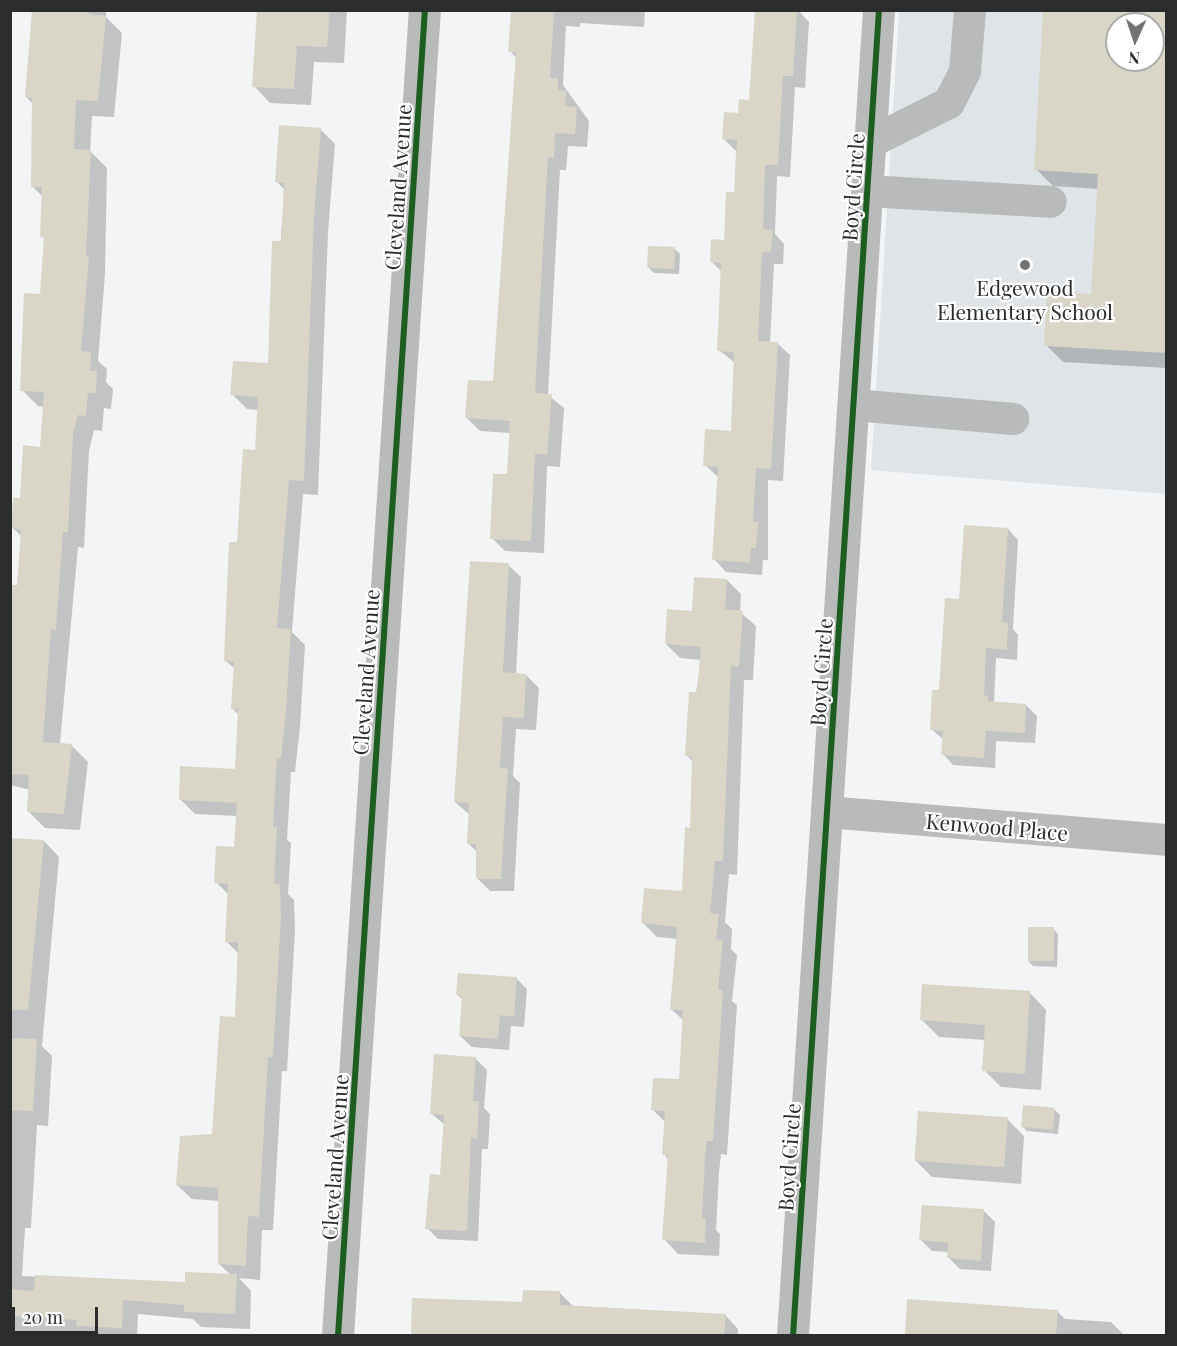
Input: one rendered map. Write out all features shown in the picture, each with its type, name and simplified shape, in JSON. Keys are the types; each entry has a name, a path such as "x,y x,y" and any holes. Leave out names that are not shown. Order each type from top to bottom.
{"street":[{"name":"Cleveland Avenue","path":"338,1335 425,10"},
{"name":"Boyd Circle","path":"793,1335 879,10"},
{"path":"871,142 949,104 965,71 970,10"},
{"path":"868,191 1051,202"},
{"path":"854,405 1013,418"},
{"name":"Kenwood Place","path":"828,812 1167,840"}],"shaded area":[{"name":"Edgewood Elementary School","path":"899,11 1166,11 1166,494 871,470"}],"building":[{"path":"32,10 89,10 89,14 106,16 98,101 76,100 74,149 91,150 86,256 89,256 81,351 91,352 90,371 97,371 96,393 88,393 86,416 78,415 73,434 68,532 63,532 56,630 51,629 43,742 72,744 64,814 27,812 29,775 10,774 10,585 17,585 21,529 11,528 13,498 20,498 23,445 40,447 44,392 20,391 24,293 40,294 44,237 40,237 42,187 31,187 32,98 25,97"},
{"path":"257,10 330,10 327,47 297,46 294,89 252,87"},
{"path":"511,10 554,10 550,78 558,78 558,90 566,91 565,106 577,107 575,134 555,133 554,158 548,157 535,393 552,394 547,455 535,454 531,541 490,539 493,474 507,474 510,421 465,418 468,380 493,381 516,52 508,52"},
{"path":"755,10 797,10 793,76 783,76 778,165 765,165 763,229 773,230 771,252 762,252 758,341 778,342 771,469 756,468 753,522 758,522 756,548 751,548 750,563 712,560 718,467 703,466 705,429 731,431 734,352 717,351 721,263 710,262 711,239 724,240 726,192 734,192 737,140 722,139 724,112 738,113 739,99 749,100"},
{"path":"1043,10 1167,10 1167,353 1044,346 1047,292 1091,294 1098,174 1034,170"},
{"path":"279,125 321,128 314,217 304,481 289,480 277,628 291,629 286,712 281,758 277,758 273,827 277,827 274,883 280,884 281,916 273,1057 268,1057 259,1217 248,1216 246,1266 218,1264 218,1188 176,1185 180,1136 212,1134 220,1016 235,1017 238,942 225,942 228,884 214,883 216,846 234,847 237,803 179,800 180,766 235,769 238,709 231,709 234,662 224,661 229,542 237,542 243,449 255,450 258,397 230,395 233,361 268,363 272,241 281,241 284,183 275,182"},
{"path":"648,246 675,247 674,269 647,268"},
{"path":"964,525 1008,528 1002,622 1008,623 1007,650 986,648 984,695 988,696 988,701 1026,704 1025,733 986,731 984,758 941,755 943,731 930,730 932,690 939,690 945,598 959,599"},
{"path":"470,561 509,563 503,672 526,674 524,718 503,717 500,768 508,769 501,879 476,879 476,844 467,844 469,803 454,802"},
{"path":"694,577 727,579 725,609 743,611 739,667 731,666 723,861 715,861 710,913 719,914 716,939 723,940 718,989 723,990 713,1141 707,1141 705,1158 702,1218 706,1219 705,1243 662,1240 668,1155 662,1155 665,1111 651,1110 653,1078 679,1079 683,1010 670,1010 677,927 641,923 644,888 682,891 685,827 690,828 692,757 685,756 689,692 697,692 701,647 665,644 667,609 692,611"},
{"path":"10,838 44,840 28,1010 10,1010"},
{"path":"1028,927 1054,927 1054,961 1028,961"},
{"path":"458,973 517,977 514,1017 500,1015 498,1039 459,1036 462,996 456,995"},
{"path":"922,984 1030,991 1025,1074 982,1071 985,1025 920,1020"},
{"path":"10,1038 37,1039 33,1111 10,1110"},
{"path":"434,1054 476,1057 473,1101 479,1101 477,1139 471,1138 467,1231 425,1229 430,1174 440,1175 444,1115 430,1114"},
{"path":"1023,1105 1055,1108 1053,1130 1021,1127"},
{"path":"918,1111 1008,1117 1004,1167 915,1161"},
{"path":"922,1205 984,1209 981,1261 947,1258 948,1243 919,1240"},
{"path":"185,1272 237,1274 235,1314 184,1312 184,1305 123,1300 122,1328 76,1326 77,1320 10,1316 10,1289 34,1291 35,1275 185,1282"},
{"path":"523,1290 560,1291 560,1305 726,1314 724,1335 411,1335 412,1298 522,1302"},
{"path":"907,1299 1058,1310 1056,1335 905,1334"}],"cycle path":[{"path":"338,1336 425,10"},
{"path":"793,1336 879,10"}],"place":[{"name":"Edgewood Elementary School","path":"1025,265"}]}
